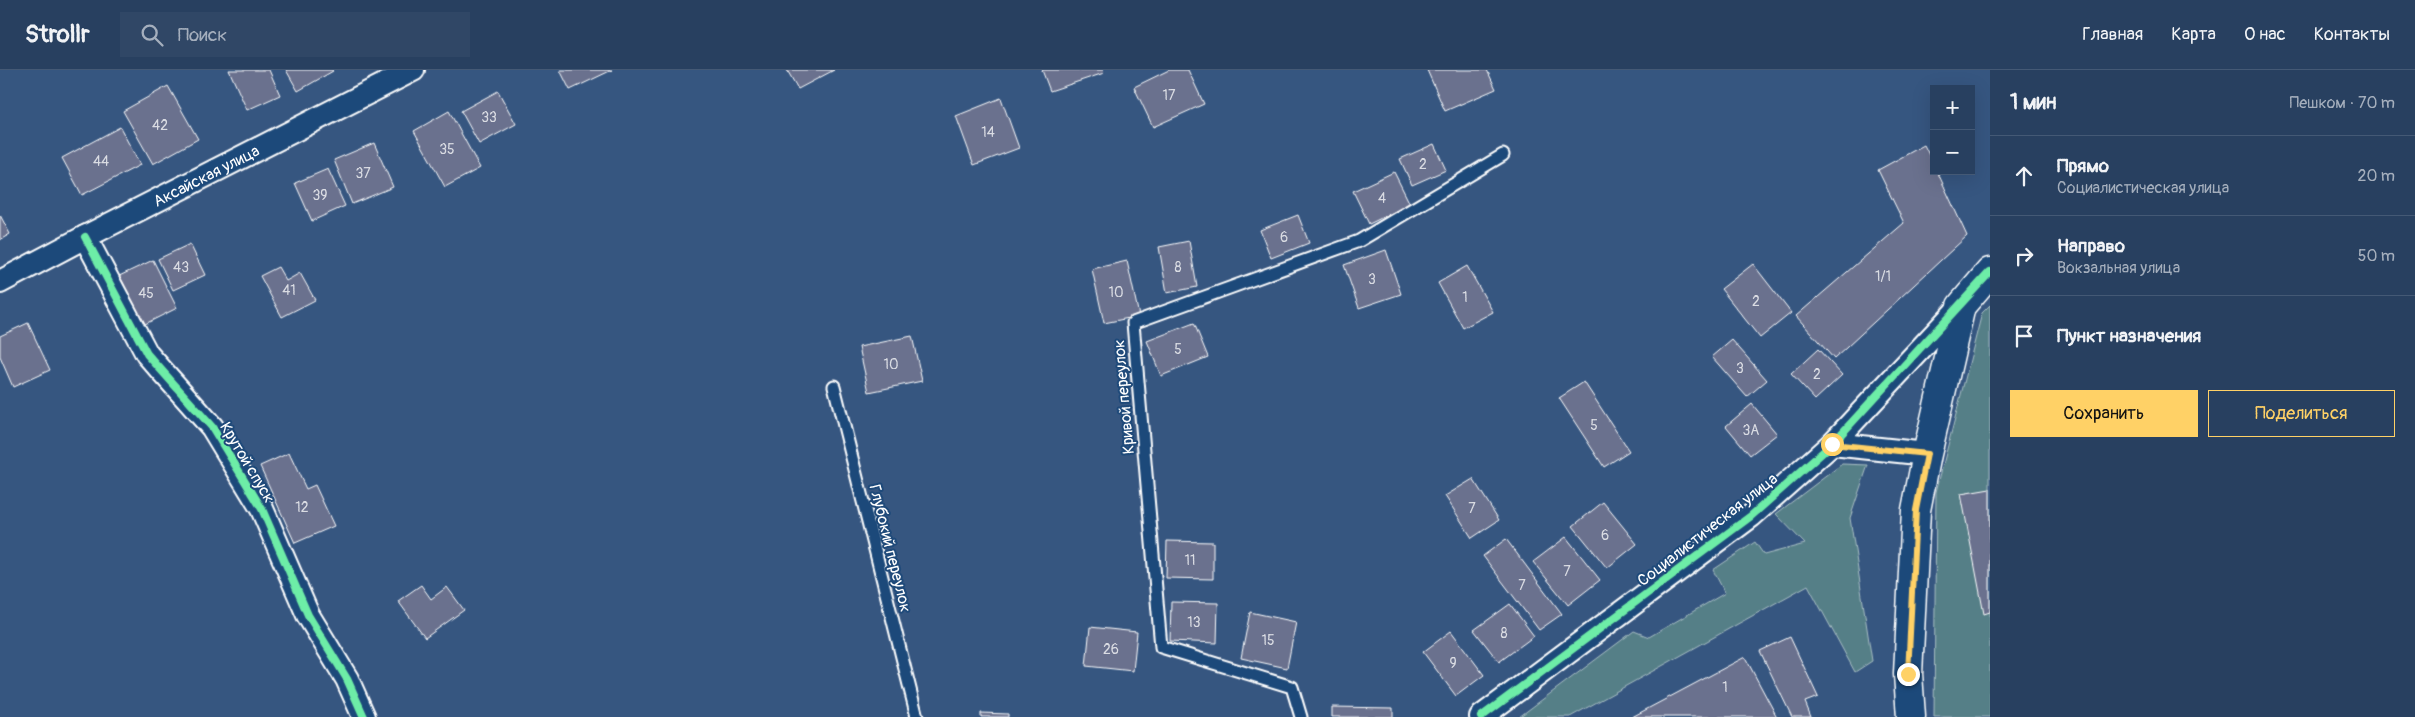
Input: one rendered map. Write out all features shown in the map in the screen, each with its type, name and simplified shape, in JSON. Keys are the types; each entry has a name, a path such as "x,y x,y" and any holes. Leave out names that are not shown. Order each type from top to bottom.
{"street":[{"name":"Аксайская улица","path":"0,282 413,70"},
{"name":"Крутой спуск","path":"85,237 147,354 212,427 262,509 308,614 347,679 364,717"},
{"name":"Социалистическая улица","path":"1481,717 1751,516 1832,444 1961,306 1990,272"},
{"path":"1911,717 1908,674 1916,510 1961,306"},
{"path":"1832,444 1927,454"}],"lane":[{"name":"Кривой переулок","path":"1301,717 1292,687 1161,647 1133,324 1358,241 1503,155"},
{"name":"Глубокий переулок","path":"834,386 917,717"}],"green space":[{"path":"1990,305 1990,717 1934,717 1936,492 1982,313"},
{"path":"1842,464 1868,465 1850,518 1872,661 1855,672 1808,585 1570,717 1519,717 1634,631 1649,637 1725,593 1713,570 1755,542 1764,555 1805,544 1776,514"}],"building":[{"path":"229,70 269,70 280,95 247,110"},
{"path":"286,70 332,70 333,71 298,91"},
{"path":"560,70 612,70 570,90"},
{"path":"787,70 834,70 798,89"},
{"path":"1042,70 1103,70 1104,73 1050,91"},
{"path":"1169,70 1188,70 1204,104 1153,127 1134,87"},
{"path":"1427,70 1487,70 1496,89 1445,111"},
{"path":"168,86 198,139 153,164 123,111"},
{"path":"498,91 516,124 479,144 461,111"},
{"path":"1001,98 1019,148 974,165 956,116"},
{"path":"449,111 480,168 445,187 414,131"},
{"path":"120,127 140,165 82,195 62,158"},
{"path":"374,143 393,187 352,204 334,160"},
{"path":"1434,144 1446,170 1412,185 1400,159"},
{"path":"1924,145 1930,157 1930,175 1939,175 1967,236 1834,359 1796,316 1904,223 1878,170"},
{"path":"328,169 345,206 312,221 295,183"},
{"path":"1394,172 1410,204 1369,224 1353,191"},
{"path":"0,215 10,234 0,240"},
{"path":"1298,215 1309,243 1271,258 1260,230"},
{"path":"1189,241 1197,287 1167,293 1159,247"},
{"path":"190,244 205,275 173,290 158,259"},
{"path":"1386,250 1401,294 1359,308 1344,265"},
{"path":"153,260 177,308 139,327 115,278"},
{"path":"1127,261 1139,316 1104,323 1092,269"},
{"path":"1753,264 1791,313 1760,338 1721,289"},
{"path":"1467,266 1493,312 1463,328 1438,283"},
{"path":"278,267 286,281 300,273 315,300 282,317 260,276"},
{"path":"28,323 50,370 13,387 0,357 0,336"},
{"path":"1194,323 1208,357 1161,376 1147,341"},
{"path":"912,336 922,381 869,392 859,347"},
{"path":"1732,340 1767,380 1747,397 1712,357"},
{"path":"1818,349 1842,375 1815,400 1791,374"},
{"path":"1584,382 1629,451 1604,467 1559,398"},
{"path":"1752,404 1777,434 1750,455 1726,426"},
{"path":"289,453 306,489 315,485 334,526 295,543 260,466"},
{"path":"1473,479 1499,520 1472,538 1445,496"},
{"path":"1990,489 1990,612 1984,614 1961,494"},
{"path":"1603,502 1637,544 1607,568 1573,526"},
{"path":"1566,537 1600,580 1568,605 1533,562"},
{"path":"1506,539 1562,614 1539,630 1483,556"},
{"path":"1167,541 1213,542 1213,579 1166,578"},
{"path":"421,585 431,599 447,587 464,610 425,638 398,601"},
{"path":"1171,602 1218,603 1217,643 1170,641"},
{"path":"1510,604 1534,636 1499,662 1474,630"},
{"path":"1250,612 1296,622 1287,668 1241,658"},
{"path":"1090,627 1137,632 1133,671 1086,666"},
{"path":"1451,631 1484,675 1456,696 1423,652"},
{"path":"1790,637 1818,697 1805,702 1811,717 1792,717 1760,651"},
{"path":"1745,657 1777,717 1632,717"},
{"path":"1332,707 1393,708 1393,717 1332,717"},
{"path":"981,713 1008,714 1008,717 981,717"}],"cycle path":[{"path":"85,237 147,354 212,427 262,509 308,615 347,679 364,717"},
{"path":"1481,717 1751,516 1832,444 1990,272"}],"route":[{"path":"1832,444 1927,454 1916,510 1908,674"}]}
